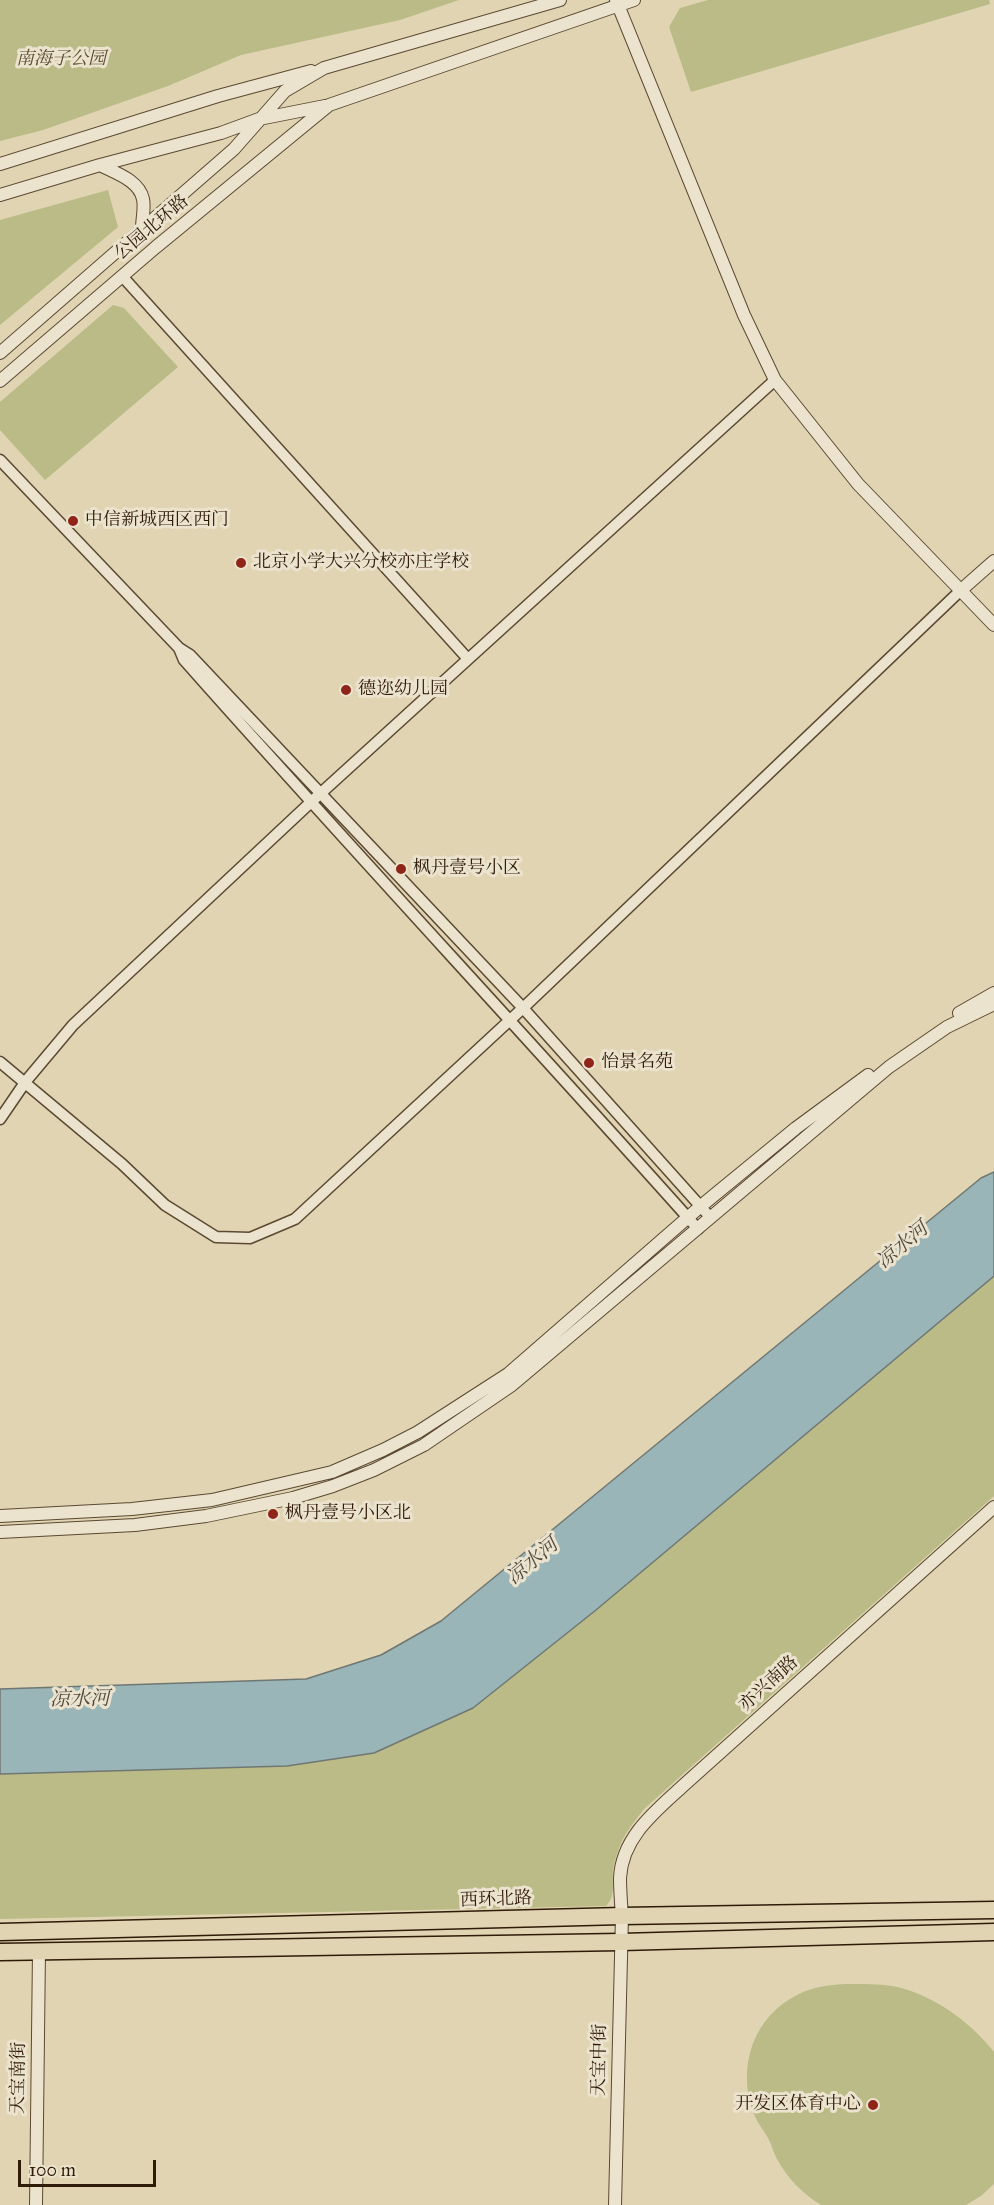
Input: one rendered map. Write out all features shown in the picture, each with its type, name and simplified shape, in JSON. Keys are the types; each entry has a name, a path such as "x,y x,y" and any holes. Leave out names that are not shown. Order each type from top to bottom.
{"main road":[{"name":"西环北路","path":"0,1932 622,1916 994,1910"},
{"path":"0,1952 994,1932"}],"street":[{"name":"公园北环路","path":"0,164 218,96 560,0"},
{"name":"公园北环路","path":"0,195 99,165 221,133 259,119 329,105 617,2 634,0"},
{"path":"617,2 740,304 775,380 858,484 994,625"},
{"name":"公园北环路","path":"0,353 234,149 285,91 324,68"},
{"name":"公园北环路","path":"0,381 122,276 329,105"},
{"path":"99,165 138,188 143,200 142,228"},
{"path":"122,276 468,659"},
{"path":"0,1119 26,1081 72,1025 310,802 775,380"},
{"path":"0,460 179,648 190,654 523,1008 710,1217"},
{"path":"0,1062 26,1081 122,1164 165,1205 216,1237 250,1238 294,1219 523,1008 994,561"},
{"path":"179,648 184,660 310,802 698,1228"},
{"path":"0,1515 132,1509 212,1500 332,1472 383,1450 417,1432 508,1374 700,1206 796,1128 930,1029 994,993"},
{"path":"0,1532 135,1525 206,1516 293,1498 374,1470 424,1444 512,1385 889,1067 947,1027 994,1004"},
{"name":"亦兴南路","path":"622,1916 620,1876 626,1852 639,1828 994,1507"},
{"name":"天宝中街","path":"615,2205 622,1916"},
{"name":"天宝南街","path":"36,2205 39,1951"}],"green space":[{"name":"南海子公园","path":"0,0 459,0 400,20 241,55 168,86 43,130 0,141"},
{"path":"708,0 989,0 990,4 691,92 669,27 680,8"},
{"path":"108,190 118,227 0,325 0,220"},
{"path":"113,305 124,308 178,367 45,480 0,430 0,402"},
{"path":"994,1276 994,1496 644,1809 620,1845 613,1870 612,1894 606,1906 0,1919 0,1774 287,1766 374,1753 473,1708 596,1610"},
{"name":"开发区体育中心","path":"844,1984 893,1986 920,1995 956,2015 994,2052 994,2184 981,2196 966,2205 821,2205 796,2185 777,2159 755,2117 749,2097 747,2079 752,2045 770,2016 783,2004 810,1990"}],"water":[{"name":"凉水河","path":"994,1172 994,1276 596,1610 473,1708 374,1753 287,1766 0,1774 0,1689 306,1679 381,1655 441,1621 981,1178"}],"place":[{"name":"中信新城西区西门","path":"73,521"},
{"name":"北京小学大兴分校亦庄学校","path":"241,563"},
{"name":"德迩幼儿园","path":"346,690"},
{"name":"枫丹壹号小区","path":"401,869"},
{"name":"怡景名苑","path":"589,1063"},
{"name":"枫丹壹号小区北","path":"273,1514"},
{"name":"开发区体育中心","path":"873,2105"}]}
